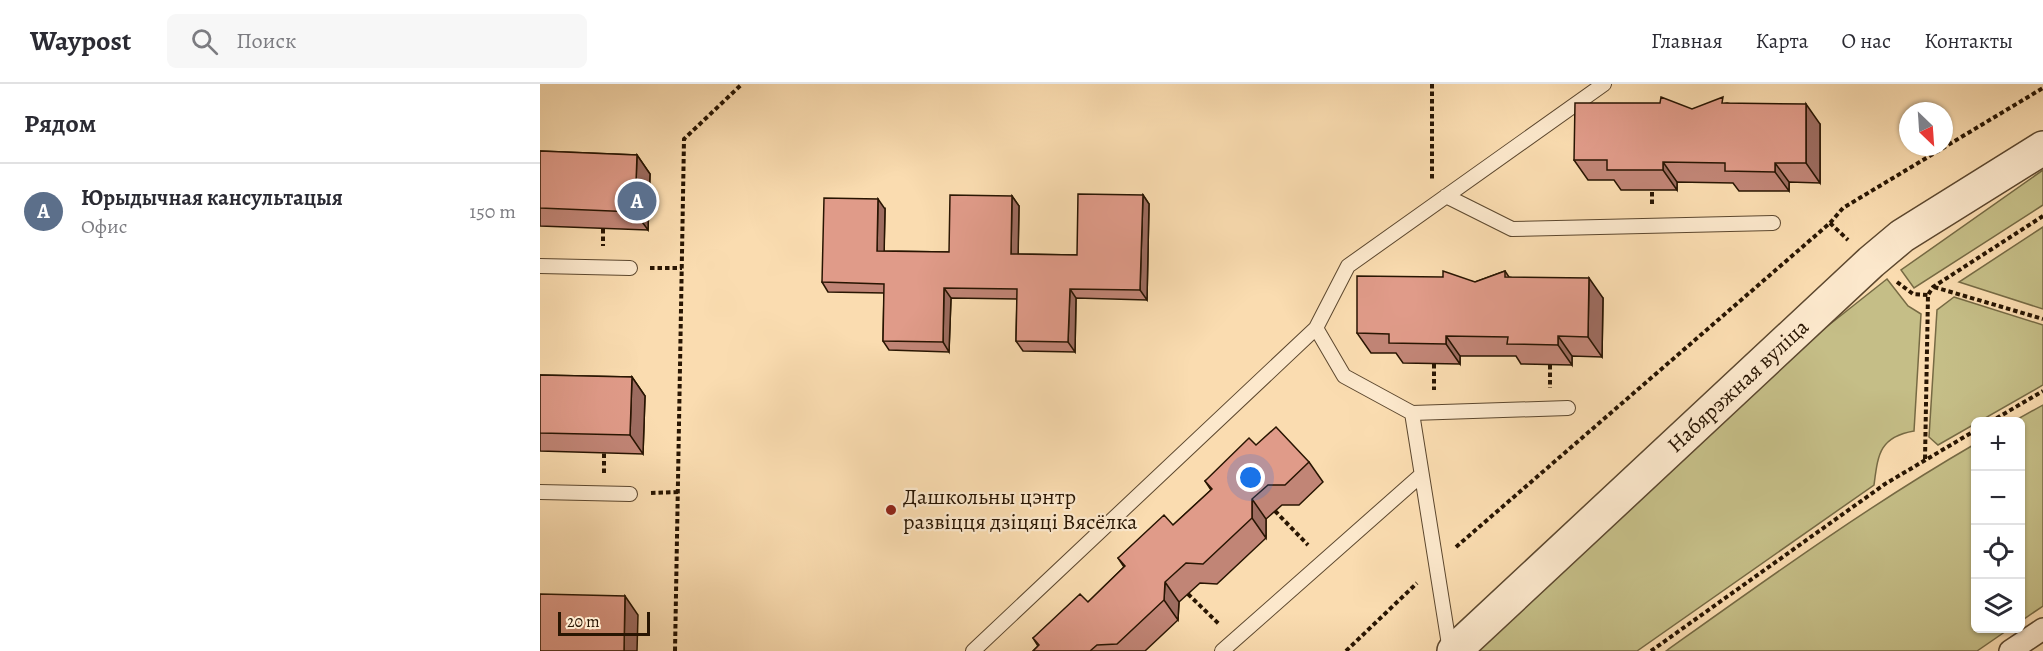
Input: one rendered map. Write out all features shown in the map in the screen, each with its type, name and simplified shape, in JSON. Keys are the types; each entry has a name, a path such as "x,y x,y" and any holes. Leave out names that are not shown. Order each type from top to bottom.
{"street":[{"name":"Набярэжная вуліца","path":"1452,651 1902,236 2043,148"},
{"path":"2010,651 2043,629"}],"lane":[{"path":"973,651 1316,328 1348,266 1604,84"},
{"path":"1446,196 1512,229 1773,223"},
{"path":"540,266 630,268"},
{"path":"1316,328 1344,376 1412,413 1568,408"},
{"path":"1412,413 1420,476 1452,651"},
{"path":"1222,651 1420,476"},
{"path":"540,492 630,494"}],"path":[{"path":"675,651 684,139 742,84"},
{"path":"1431,84 1432,206"},
{"path":"1346,651 1437,564 1830,223 1843,208 2043,88"},
{"path":"1924,459 1928,295 1933,287 2043,216"},
{"path":"630,268 682,268"},
{"path":"1933,287 2043,319"},
{"path":"1999,417 2043,391"},
{"path":"1651,651 1924,459 1971,433"},
{"path":"1275,511 1322,561"},
{"path":"1188,594 1234,640"}],"shaded area":[{"path":"2043,170 2043,205 1914,288 1901,270"},
{"path":"2043,227 2043,309 1959,282"},
{"path":"1887,279 1908,306 1921,314 1914,431 1894,438 1882,449 1874,485 1637,651 1472,651 1791,355"},
{"path":"1954,297 2043,325 2043,385 1987,417 1971,417 1971,426 1938,445 1929,437 1937,310"},
{"path":"2043,405 2043,606 2025,618 2025,417 2021,417"},
{"path":"1971,446 1971,633 2003,633 1977,651 1666,651 1780,570"}],"building":[{"path":"1661,97 1692,109 1723,97 1722,103 1806,104 1806,163 1775,163 1775,172 1725,171 1725,163 1663,162 1663,170 1607,170 1607,160 1574,160 1575,103 1660,103"},
{"path":"540,151 637,155 635,212 540,208"},
{"path":"1078,194 1143,195 1140,290 1070,289 1068,342 1016,341 1017,289 944,288 943,342 883,341 884,284 822,282 824,198 878,199 877,251 949,252 950,195 1012,196 1011,254 1077,255"},
{"path":"1443,271 1475,282 1505,271 1505,277 1589,278 1588,337 1558,336 1558,345 1507,344 1508,337 1446,336 1446,344 1389,343 1389,334 1357,333 1357,276 1443,277"},
{"path":"540,375 632,377 630,435 540,433"},
{"path":"1276,427 1309,462 1285,485 1268,485 1252,499 1252,518 1203,564 1186,563 1165,582 1164,600 1117,644 1097,645 1090,651 1033,651 1039,645 1033,638 1080,594 1088,602 1125,566 1118,558 1164,515 1173,525 1212,489 1205,481 1249,438 1256,445"},
{"path":"540,594 625,596 624,651 540,651"}],"place":[{"name":"Юрыдычная кансультацыя","path":"637,201"},
{"name":"Дашкольны цэнтр развіцця дзіцяці Вясёлка","path":"891,510"}]}
